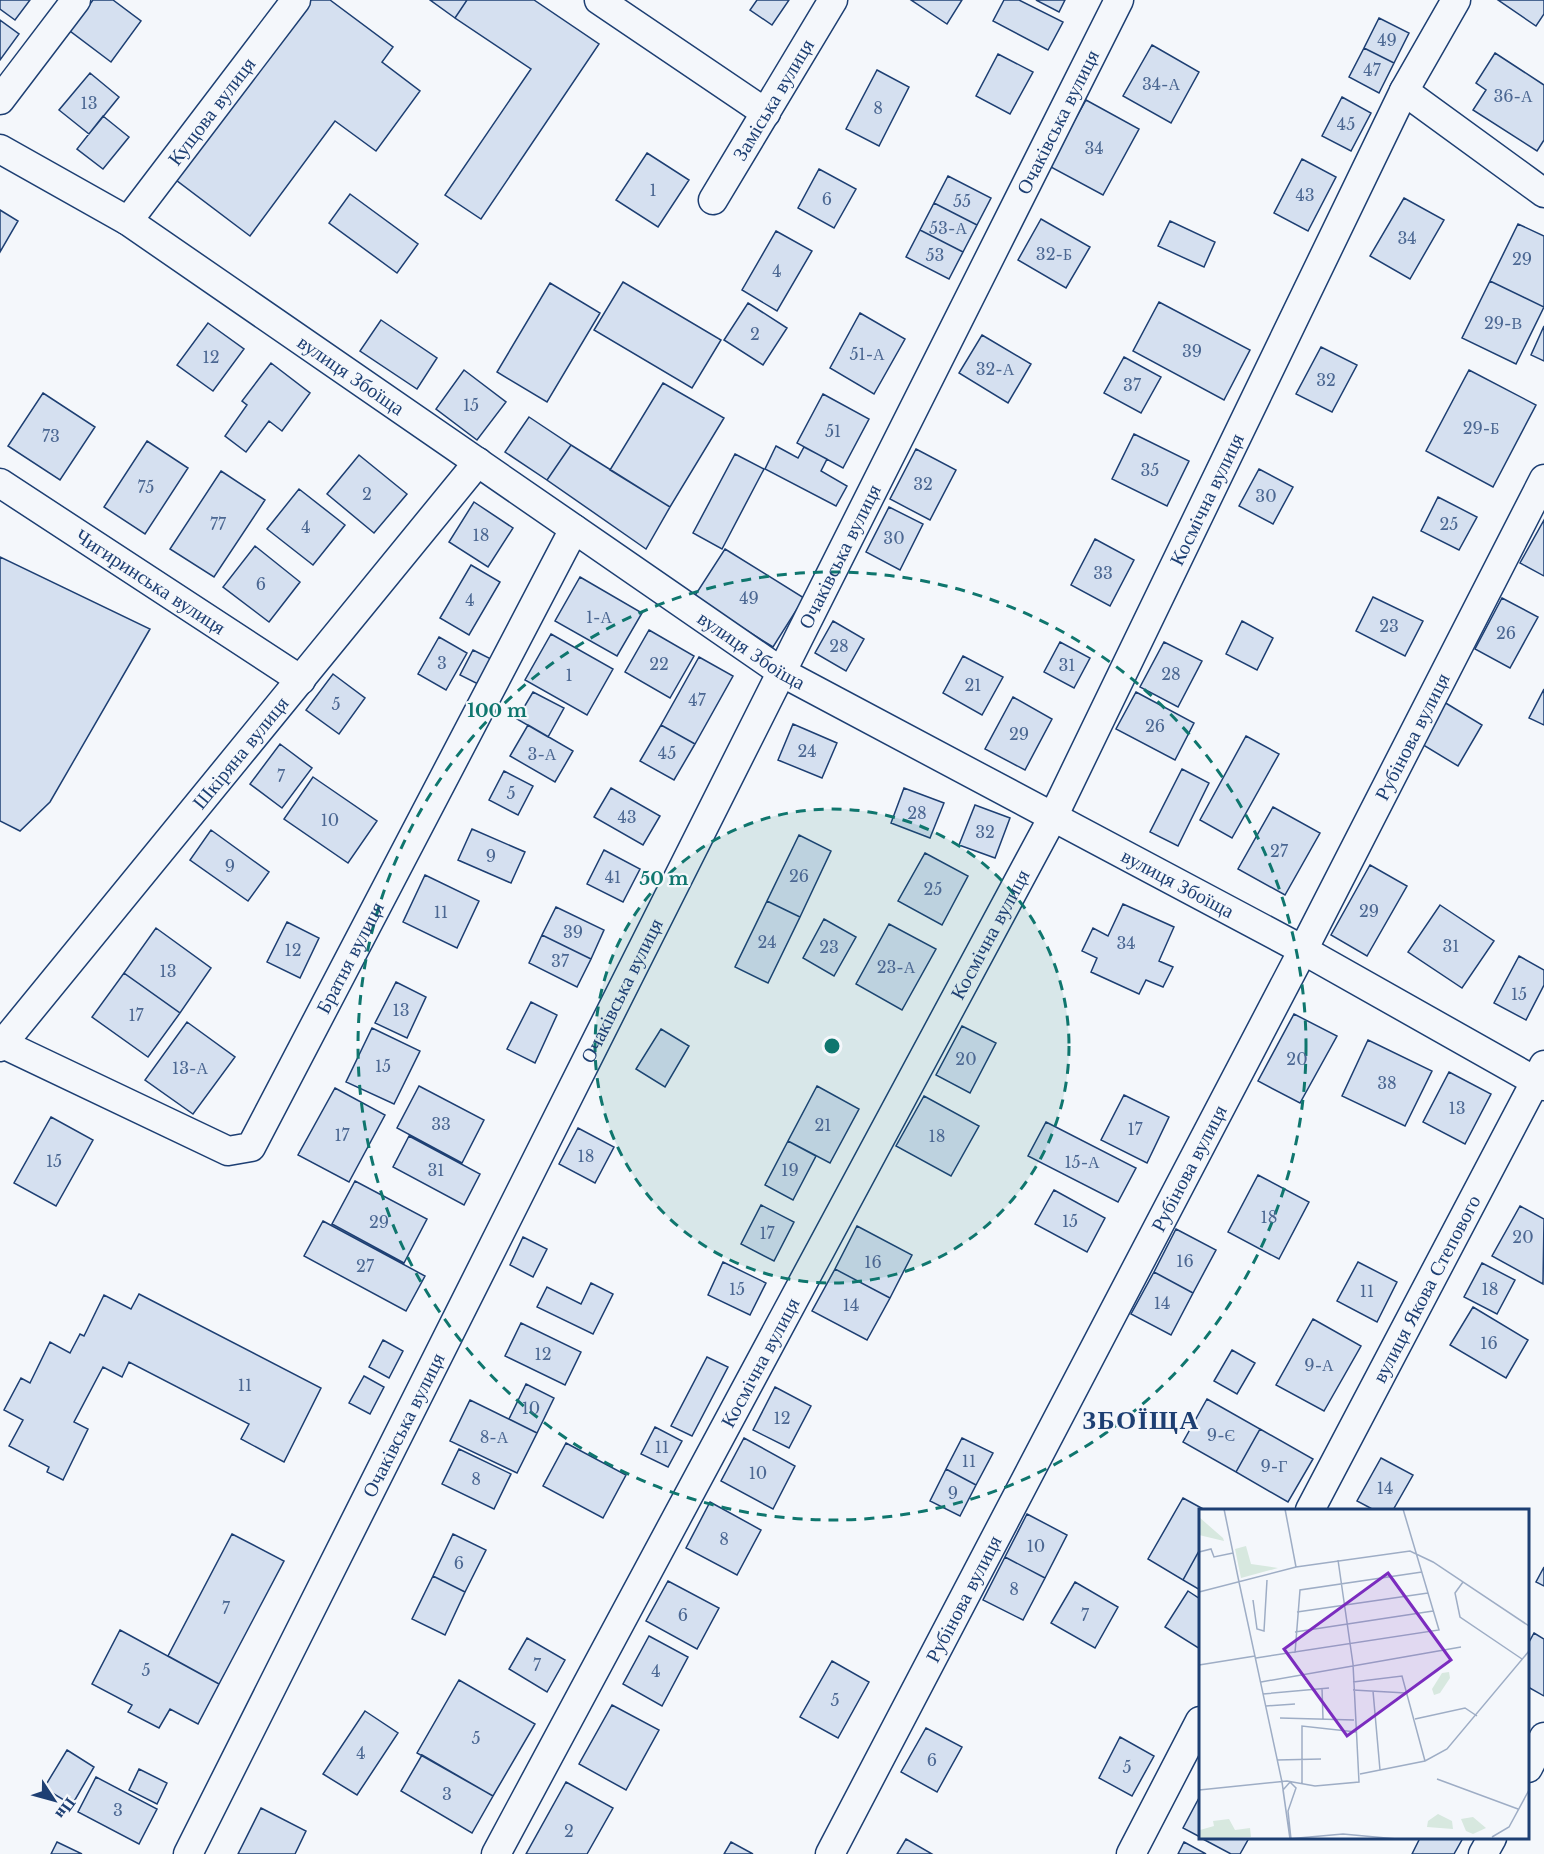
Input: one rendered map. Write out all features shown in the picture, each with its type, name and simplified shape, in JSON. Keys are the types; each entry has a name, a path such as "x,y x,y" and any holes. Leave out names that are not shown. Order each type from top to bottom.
{"street":[{"path":"0,100 76,0"},
{"name":"Кущова вулиця","path":"128,221 296,0"},
{"path":"599,0 766,113"},
{"name":"Заміська вулиця","path":"713,200 833,0"},
{"name":"Очаківська вулиця","path":"188,1854 1119,0"},
{"name":"Космічна вулиця","path":"496,1854 1054,815 1404,91 1455,0"},
{"path":"1404,91 1544,193"},
{"name":"вулиця Збоїща","path":"0,149 128,221 783,673 1054,815 1541,1078"},
{"name":"Шкіряна вулиця","path":"2,1046 478,462"},
{"name":"Рубінова вулиця","path":"830,1854 1303,950 1544,479"},
{"name":"Чигиринська вулиця","path":"0,483 301,680"},
{"name":"Братня вулиця","path":"2,1046 228,1151 251,1147 574,529"},
{"name":"вулиця Якова Степового","path":"1311,1509 1541,1078"},
{"path":"1131,1854 1199,1722"},
{"path":"1529,1764 1544,1737"},
{"path":"1483,1854 1491,1839"}],"building":[{"path":"0,0 30,0 15,20 0,9"},
{"path":"93,0 113,0 141,21 111,62 70,31"},
{"path":"309,0 330,0 393,47 382,62 420,91 376,151 335,121 250,236 176,180"},
{"path":"430,0 467,0 455,18"},
{"path":"467,0 534,0 599,44 481,219 445,195 531,69 455,18"},
{"path":"757,0 789,0 772,25 750,10"},
{"path":"911,0 962,0 947,24"},
{"path":"1004,0 1019,0 1063,22 1048,50 993,21"},
{"path":"1036,0 1065,0 1059,12"},
{"path":"1498,0 1544,0 1544,14 1536,26"},
{"path":"1379,18 1409,33 1394,63 1364,48"},
{"path":"0,20 19,34 0,60"},
{"path":"1152,45 1199,72 1171,123 1123,96"},
{"path":"1364,48 1394,63 1379,93 1349,77"},
{"path":"1495,53 1544,85 1544,140 1537,151 1473,110 1486,90 1476,83"},
{"path":"998,54 1033,72 1010,114 976,96"},
{"path":"877,70 909,87 879,146 846,129"},
{"path":"90,73 119,97 89,134 59,110"},
{"path":"1342,97 1371,113 1351,151 1322,136"},
{"path":"1086,100 1139,129 1103,195 1049,166"},
{"path":"103,116 129,137 103,169 77,149"},
{"path":"647,153 689,180 658,227 616,200"},
{"path":"1302,159 1336,177 1308,231 1274,213"},
{"path":"819,169 856,189 834,228 798,208"},
{"path":"948,176 991,198 977,225 934,203"},
{"path":"350,194 418,244 397,273 329,223"},
{"path":"1404,198 1444,220 1410,279 1370,256"},
{"path":"934,203 977,225 963,252 920,230"},
{"path":"0,210 18,221 0,252"},
{"path":"1041,219 1090,247 1066,288 1018,260"},
{"path":"1170,221 1215,242 1204,267 1158,246"},
{"path":"1518,224 1544,236 1544,307 1490,281"},
{"path":"920,230 963,252 949,279 906,257"},
{"path":"776,231 812,251 777,311 742,290"},
{"path":"1490,281 1544,307 1516,364 1462,338"},
{"path":"623,282 721,340 692,388 594,330"},
{"path":"550,283 600,313 547,402 497,372"},
{"path":"1159,302 1250,350 1224,400 1133,351"},
{"path":"748,303 787,328 763,365 724,340"},
{"path":"860,313 905,339 874,394 830,368"},
{"path":"381,320 437,358 417,389 360,351"},
{"path":"208,323 244,349 213,391 177,365"},
{"path":"1544,326 1544,361 1531,355"},
{"path":"982,335 1031,364 1008,403 959,373"},
{"path":"1321,347 1357,365 1332,412 1296,394"},
{"path":"1124,357 1161,377 1141,413 1104,393"},
{"path":"271,363 310,393 282,431 269,421 246,452 225,436 247,405 242,401"},
{"path":"464,370 506,402 477,440 436,409"},
{"path":"1469,370 1536,405 1493,487 1426,451"},
{"path":"663,383 724,418 670,507 610,470"},
{"path":"43,393 95,427 60,480 8,446"},
{"path":"823,394 869,419 843,468 797,443"},
{"path":"529,417 571,445 547,480 505,452"},
{"path":"1134,434 1189,461 1167,506 1112,479"},
{"path":"147,441 188,468 145,534 104,507"},
{"path":"571,445 670,507 646,549 547,480"},
{"path":"776,446 798,458 804,447 827,459 821,471 847,486 836,506 765,469"},
{"path":"916,449 956,470 930,520 890,499"},
{"path":"735,454 764,469 722,549 693,533"},
{"path":"359,455 407,494 374,533 327,494"},
{"path":"1259,469 1293,487 1273,524 1239,506"},
{"path":"221,471 265,500 214,577 170,549"},
{"path":"299,489 345,525 313,565 267,529"},
{"path":"1438,497 1477,517 1459,550 1421,531"},
{"path":"474,502 513,528 488,567 449,542"},
{"path":"889,507 923,524 900,570 866,552"},
{"path":"1544,520 1544,576 1520,563"},
{"path":"1095,539 1134,560 1110,606 1071,585"},
{"path":"255,546 300,582 269,622 223,587"},
{"path":"725,549 804,598 773,647 694,597"},
{"path":"0,557 150,629 50,802 20,831 0,821"},
{"path":"471,565 500,582 469,635 440,618"},
{"path":"580,577 642,613 617,656 555,621"},
{"path":"1373,597 1423,621 1405,656 1356,631"},
{"path":"1502,598 1538,617 1510,668 1475,649"},
{"path":"833,621 864,639 846,671 815,653"},
{"path":"1242,621 1273,638 1257,670 1226,654"},
{"path":"649,630 694,656 670,698 625,672"},
{"path":"551,634 613,669 587,715 525,680"},
{"path":"439,637 467,653 446,690 418,674"},
{"path":"1060,642 1090,658 1074,688 1044,672"},
{"path":"1164,642 1202,661 1178,707 1140,687"},
{"path":"473,650 491,659 478,684 460,675"},
{"path":"963,656 1003,677 982,715 943,693"},
{"path":"699,657 733,676 695,744 661,725"},
{"path":"333,674 365,698 339,734 306,710"},
{"path":"1544,689 1544,725 1529,718"},
{"path":"533,692 564,708 548,737 517,719"},
{"path":"1136,692 1194,723 1175,760 1116,729"},
{"path":"1013,697 1052,719 1025,770 985,749"},
{"path":"1444,702 1482,725 1458,766 1420,743"},
{"path":"793,724 837,743 822,778 778,760"},
{"path":"528,725 573,751 555,782 510,756"},
{"path":"661,725 695,744 674,780 640,761"},
{"path":"1246,736 1279,754 1232,838 1200,820"},
{"path":"280,744 312,768 282,808 250,784"},
{"path":"1182,769 1209,783 1178,846 1150,832"},
{"path":"504,771 533,786 518,815 489,800"},
{"path":"313,777 377,821 348,863 284,819"},
{"path":"611,788 660,816 643,845 594,817"},
{"path":"904,788 944,803 930,838 891,823"},
{"path":"975,805 1010,818 995,858 959,845"},
{"path":"1273,807 1320,833 1285,895 1238,869"},
{"path":"472,829 525,852 511,883 458,860"},
{"path":"211,830 269,872 248,901 190,860"},
{"path":"799,835 831,851 800,917 767,901"},
{"path":"604,850 640,869 623,902 587,884"},
{"path":"925,853 968,876 942,925 898,901"},
{"path":"1370,865 1407,886 1367,956 1331,935"},
{"path":"425,875 479,901 457,948 403,922"},
{"path":"767,901 800,917 768,983 735,967"},
{"path":"1123,904 1174,927 1159,961 1173,967 1163,987 1146,980 1139,994 1091,972 1097,958 1082,951 1093,928 1108,936"},
{"path":"1440,905 1494,941 1462,988 1408,952"},
{"path":"556,907 604,930 591,959 542,935"},
{"path":"824,919 856,937 834,976 803,958"},
{"path":"287,922 319,938 300,978 267,962"},
{"path":"889,924 936,949 902,1010 856,984"},
{"path":"156,928 211,968 180,1013 124,973"},
{"path":"542,935 591,959 577,987 529,963"},
{"path":"1519,956 1544,970 1544,985 1526,1020 1494,1003"},
{"path":"124,973 180,1013 148,1057 92,1017"},
{"path":"396,982 426,997 407,1038 375,1023"},
{"path":"531,1002 557,1015 535,1063 507,1049"},
{"path":"1294,1014 1337,1036 1300,1103 1258,1081"},
{"path":"187,1022 235,1057 193,1114 145,1080"},
{"path":"962,1026 996,1043 970,1093 936,1075"},
{"path":"372,1028 420,1051 394,1104 346,1082"},
{"path":"661,1029 689,1046 665,1087 636,1069"},
{"path":"1368,1040 1432,1071 1405,1126 1342,1096"},
{"path":"1449,1072 1491,1094 1465,1144 1423,1122"},
{"path":"419,1086 484,1120 462,1163 397,1128"},
{"path":"817,1086 859,1109 830,1163 788,1141"},
{"path":"335,1088 385,1115 349,1182 298,1155"},
{"path":"1124,1095 1169,1117 1147,1163 1101,1140"},
{"path":"924,1096 979,1126 951,1176 896,1146"},
{"path":"51,1117 93,1140 56,1206 14,1183"},
{"path":"1046,1122 1136,1168 1118,1202 1028,1156"},
{"path":"578,1128 614,1147 595,1183 559,1164"},
{"path":"409,1136 480,1174 464,1205 393,1167"},
{"path":"788,1141 816,1156 793,1200 765,1185"},
{"path":"1258,1175 1309,1202 1279,1259 1228,1232"},
{"path":"355,1181 427,1219 404,1263 332,1224"},
{"path":"1054,1190 1105,1218 1087,1252 1035,1224"},
{"path":"761,1205 794,1222 774,1261 741,1244"},
{"path":"1520,1206 1544,1219 1543,1284 1492,1256"},
{"path":"323,1221 425,1276 406,1311 304,1256"},
{"path":"857,1226 912,1255 890,1298 835,1269"},
{"path":"1176,1229 1216,1250 1193,1293 1154,1272"},
{"path":"523,1237 547,1249 533,1277 510,1265"},
{"path":"723,1262 766,1283 750,1315 708,1295"},
{"path":"1358,1262 1397,1282 1377,1322 1337,1301"},
{"path":"1482,1263 1515,1280 1497,1314 1464,1297"},
{"path":"835,1269 890,1298 867,1340 812,1311"},
{"path":"1154,1272 1193,1293 1171,1335 1131,1314"},
{"path":"591,1283 613,1294 593,1334 537,1307 547,1287 581,1304"},
{"path":"139,1294 321,1388 284,1462 241,1439 249,1424 129,1362 122,1377 103,1367 74,1422 88,1429 63,1480 47,1472 49,1467 9,1446 23,1420 4,1410 21,1378 30,1383 50,1342 70,1353 80,1334 84,1336 104,1295 131,1309"},
{"path":"1473,1307 1528,1340 1506,1378 1450,1345"},
{"path":"1313,1319 1361,1346 1324,1411 1276,1385"},
{"path":"521,1323 581,1352 565,1385 505,1356"},
{"path":"383,1340 403,1351 389,1378 369,1367"},
{"path":"1232,1350 1255,1363 1237,1394 1214,1381"},
{"path":"707,1357 728,1367 692,1436 671,1426"},
{"path":"364,1376 384,1387 370,1414 349,1403"},
{"path":"526,1384 554,1398 537,1433 509,1419"},
{"path":"775,1387 811,1406 789,1448 753,1430"},
{"path":"1207,1399 1260,1429 1236,1472 1183,1442"},
{"path":"470,1400 537,1433 517,1473 450,1441"},
{"path":"655,1427 682,1441 668,1467 641,1454"},
{"path":"1260,1429 1313,1459 1288,1502 1236,1472"},
{"path":"744,1438 795,1466 773,1509 721,1481"},
{"path":"962,1438 993,1453 976,1485 946,1469"},
{"path":"566,1443 626,1475 603,1518 543,1486"},
{"path":"459,1449 511,1474 494,1509 442,1484"},
{"path":"1381,1458 1413,1475 1394,1509 1372,1509 1357,1501"},
{"path":"946,1469 976,1485 960,1516 930,1501"},
{"path":"1183,1498 1203,1509 1199,1509 1199,1551 1183,1580 1148,1559"},
{"path":"710,1502 761,1530 737,1575 686,1548"},
{"path":"1027,1514 1067,1535 1045,1578 1005,1557"},
{"path":"232,1534 284,1561 219,1684 168,1656"},
{"path":"453,1534 486,1550 465,1592 433,1576"},
{"path":"1199,1551 1199,1589 1183,1580"},
{"path":"1005,1557 1045,1578 1023,1620 983,1600"},
{"path":"1544,1567 1544,1586 1536,1582"},
{"path":"433,1576 465,1592 445,1635 412,1619"},
{"path":"668,1581 719,1608 697,1649 646,1621"},
{"path":"1075,1582 1118,1607 1095,1648 1051,1623"},
{"path":"1188,1591 1199,1598 1199,1648 1165,1627"},
{"path":"120,1630 219,1684 198,1724 170,1709 159,1728 128,1712 132,1705 92,1684"},
{"path":"1534,1633 1544,1639 1544,1696 1529,1688 1529,1642"},
{"path":"649,1636 688,1657 662,1706 623,1684"},
{"path":"527,1638 565,1660 547,1692 509,1669"},
{"path":"832,1661 869,1682 838,1738 800,1717"},
{"path":"459,1680 535,1724 493,1796 417,1753"},
{"path":"612,1705 659,1730 626,1790 579,1764"},
{"path":"365,1711 398,1733 357,1795 323,1774"},
{"path":"926,1728 962,1747 937,1792 901,1772"},
{"path":"1120,1737 1154,1756 1132,1796 1099,1778"},
{"path":"67,1750 94,1767 72,1805 44,1788"},
{"path":"422,1755 493,1796 472,1833 401,1791"},
{"path":"139,1769 167,1783 157,1804 129,1790"},
{"path":"96,1777 157,1809 139,1844 78,1812"},
{"path":"566,1782 613,1808 587,1854 526,1854"},
{"path":"1199,1798 1199,1836 1183,1828"},
{"path":"261,1808 306,1831 295,1854 238,1854"},
{"path":"906,1839 932,1854 897,1854"},
{"path":"1203,1839 1248,1839 1240,1854 1231,1854"},
{"path":"1420,1839 1462,1839 1454,1854 1412,1854"},
{"path":"57,1842 82,1854 51,1854"},
{"path":"731,1842 753,1854 724,1854"},
{"path":"1184,1842 1206,1854 1178,1854"}],"district":[{"name":"ЗБОЇЩА","path":"1141,1420"}]}
